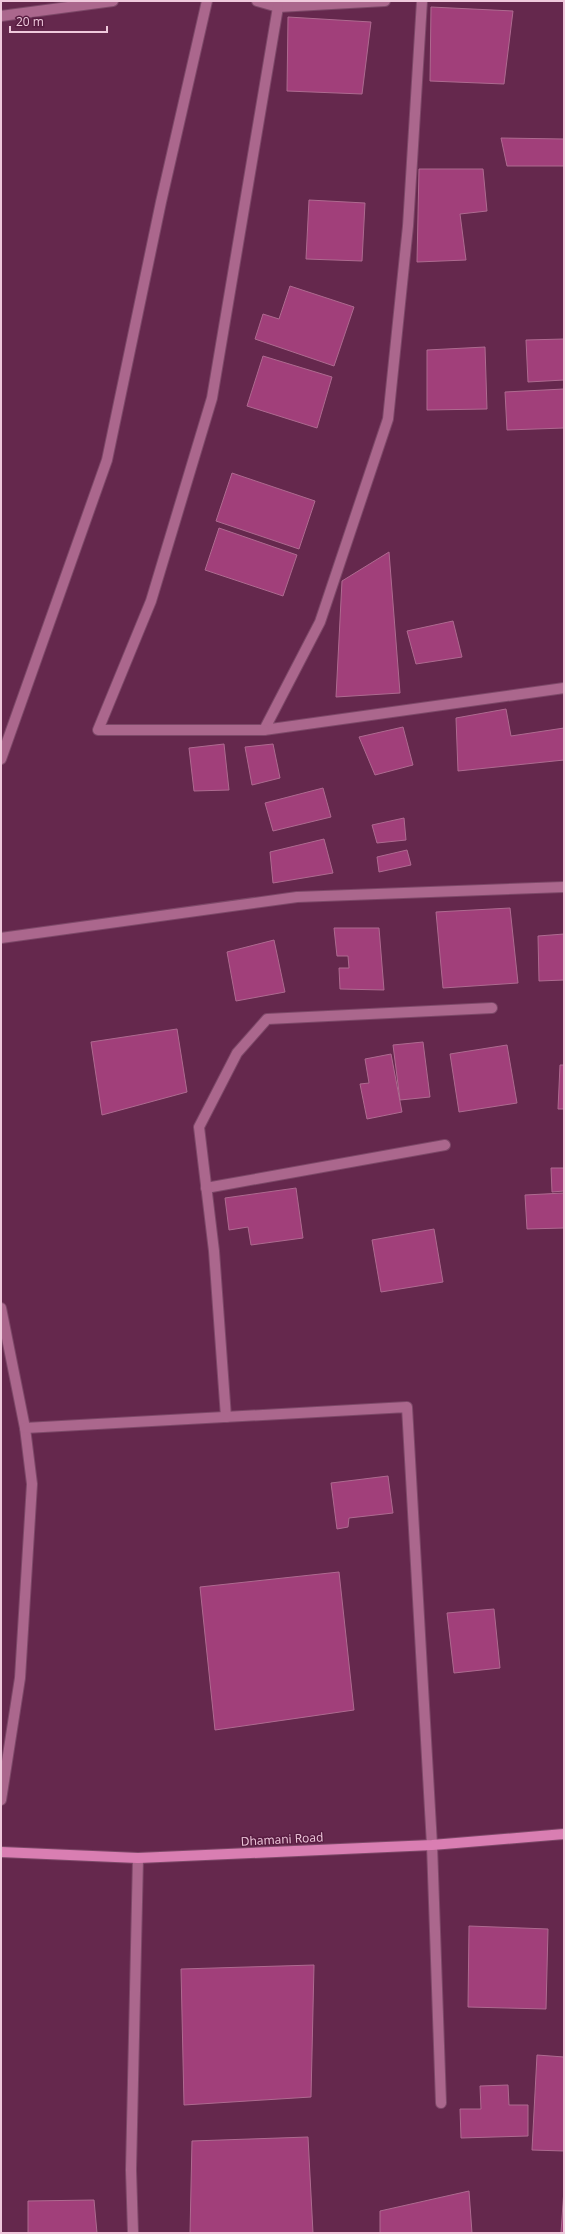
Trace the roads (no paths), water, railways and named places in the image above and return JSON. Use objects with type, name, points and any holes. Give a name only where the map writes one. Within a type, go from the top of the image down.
[{"type":"main road","name":"Dhamani Road","points":[[1,1852],[138,1858],[432,1845],[564,1834]]},
{"type":"street","points":[[1,16],[113,1]]},
{"type":"street","points":[[1,759],[107,460],[161,202],[207,1]]},
{"type":"street","points":[[257,1],[278,7],[385,1]]},
{"type":"street","points":[[264,730],[320,622],[388,419],[408,226],[422,1]]},
{"type":"street","points":[[278,7],[212,398],[151,601],[98,730],[264,730],[564,688]]},
{"type":"street","points":[[1,938],[297,897],[564,886]]},
{"type":"street","points":[[226,1417],[214,1251],[199,1127],[237,1053],[267,1019],[492,1008]]},
{"type":"street","points":[[206,1188],[445,1146]]},
{"type":"street","points":[[1,1308],[25,1428],[32,1484],[21,1663],[1,1800]]},
{"type":"street","points":[[25,1428],[407,1407],[432,1845],[441,2103]]},
{"type":"street","points":[[133,2233],[131,2170],[138,1858]]}]
